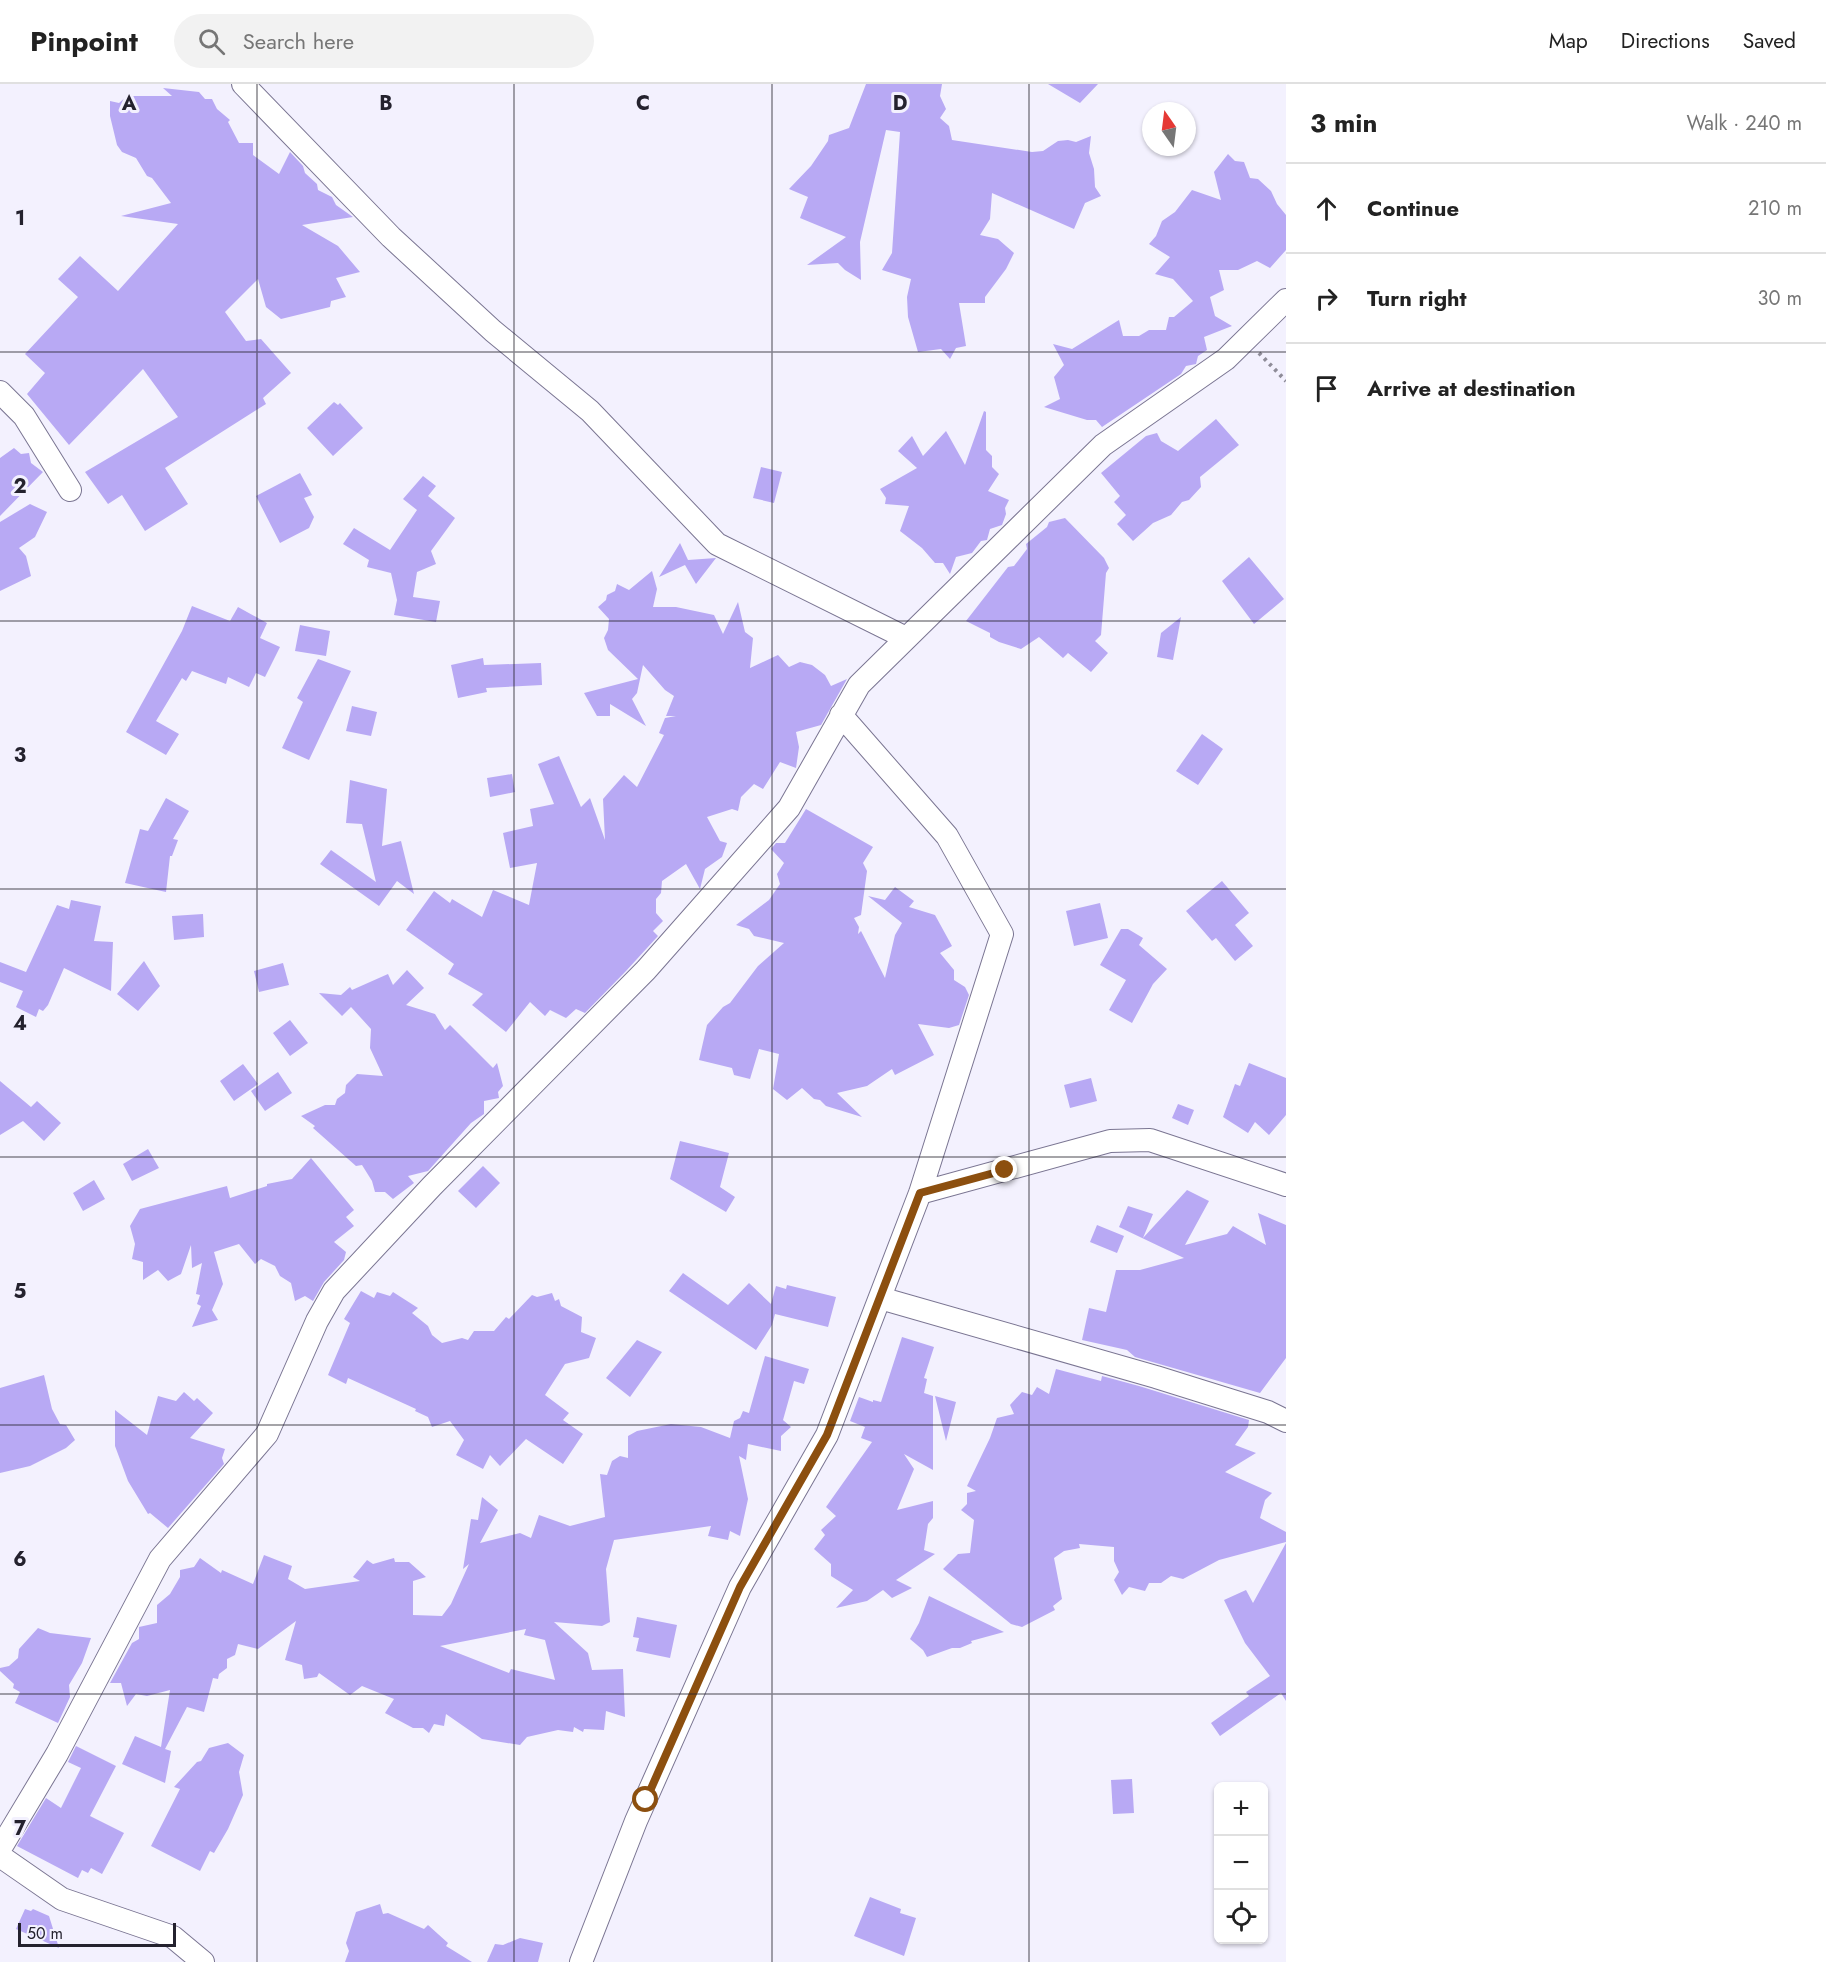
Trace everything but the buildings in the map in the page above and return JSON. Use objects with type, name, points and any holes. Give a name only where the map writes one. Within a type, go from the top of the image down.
[{"type":"street","points":[[243,84],[391,237],[493,331],[590,411],[717,544],[906,638]]},
{"type":"street","points":[[0,1849],[57,1754],[160,1559],[267,1434],[316,1321],[334,1291],[432,1186],[646,970],[789,808],[859,685],[1103,445],[1226,359],[1286,300]]},
{"type":"street","points":[[0,392],[24,416],[70,490]]},
{"type":"street","points":[[581,1962],[636,1821],[740,1587],[827,1435],[920,1193],[1002,934],[947,836],[842,716]]},
{"type":"street","points":[[920,1193],[1110,1141],[1150,1140],[1286,1185]]},
{"type":"street","points":[[880,1298],[1189,1388],[1268,1412],[1286,1421]]},
{"type":"street","points":[[0,1856],[62,1899],[173,1937],[203,1962]]},
{"type":"path","points":[[1246,339],[1286,381]]},
{"type":"route","points":[[646,1800],[740,1587],[827,1435],[920,1193],[1005,1170]]}]
